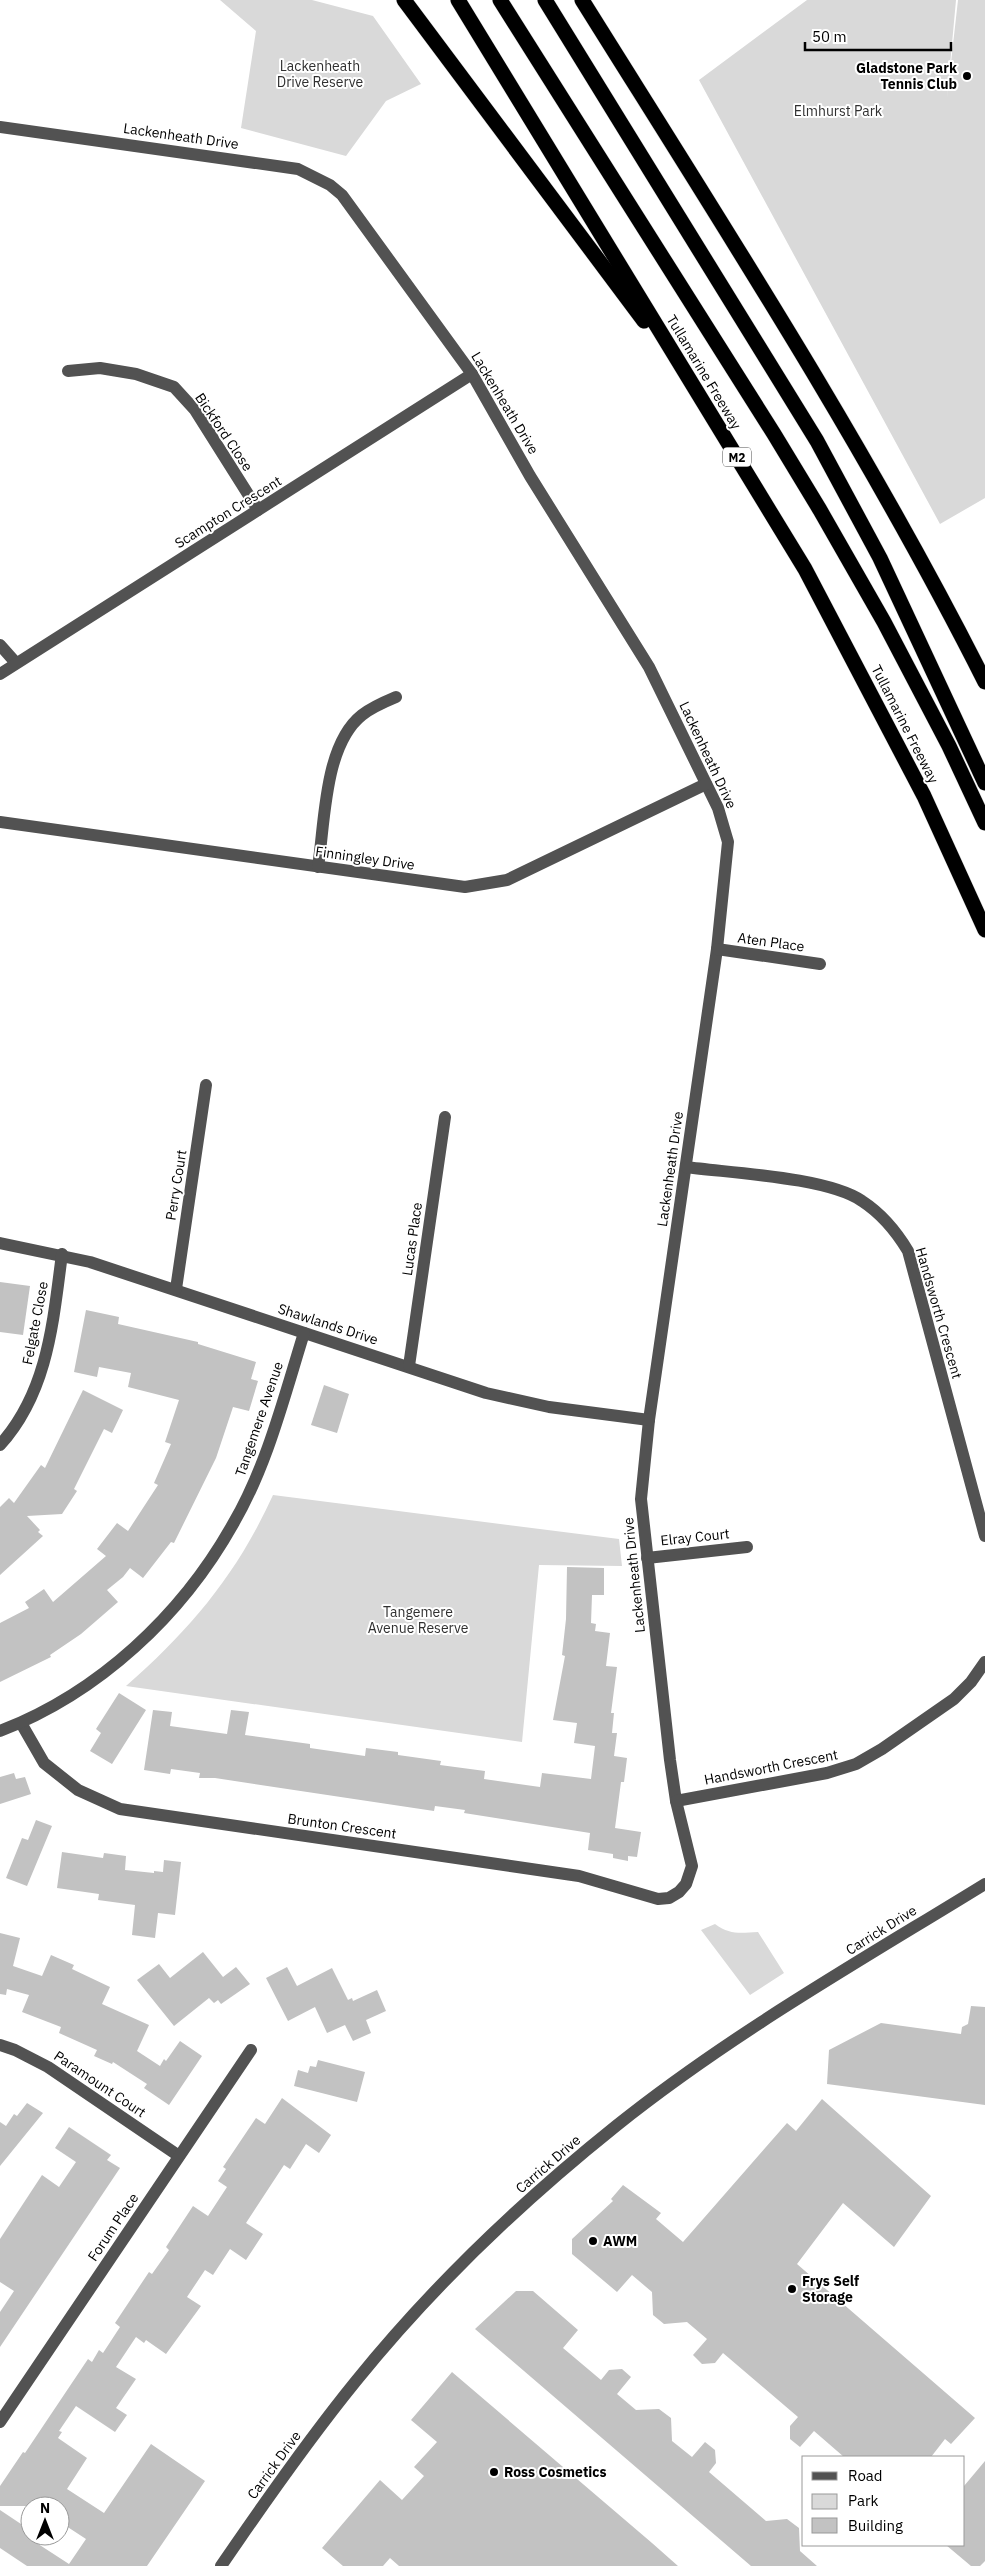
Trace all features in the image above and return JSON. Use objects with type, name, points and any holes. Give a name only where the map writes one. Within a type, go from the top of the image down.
[{"type":"highway","points":[[404,0],[693,386]]},
{"type":"highway","name":"Tullamarine Freeway","points":[[458,0],[805,569],[924,796],[985,930]]},
{"type":"highway","name":"Tullamarine Freeway","points":[[500,0],[815,502],[884,622],[949,746],[985,824]]},
{"type":"highway","points":[[545,0],[816,441],[880,558],[985,783]]},
{"type":"highway","points":[[582,0],[708,202],[871,472],[930,576],[985,682]]},
{"type":"highway","points":[[594,0],[708,202]]},
{"type":"street","name":"Lackenheath Drive","points":[[0,127],[298,168],[330,185],[342,195],[472,374],[530,476],[649,667],[718,808],[728,842],[717,949],[649,1420],[642,1499],[647,1558],[676,1801],[692,1866],[686,1884]]},
{"type":"street","name":"Bickford Close","points":[[68,371],[100,368],[136,374],[174,387],[194,410],[258,510]]},
{"type":"street","name":"Scampton Crescent","points":[[0,674],[472,374]]},
{"type":"street","points":[[0,644],[16,664]]},
{"type":"street","points":[[318,867],[336,752],[348,730],[360,716],[396,697]]},
{"type":"street","name":"Finningley Drive","points":[[0,822],[465,887],[487,885],[507,880],[706,784]]},
{"type":"street","name":"Aten Place","points":[[717,949],[820,964]]},
{"type":"street","name":"Perry Court","points":[[176,1289],[206,1085]]},
{"type":"street","name":"Lucas Place","points":[[409,1366],[445,1117]]},
{"type":"street","name":"Handsworth Crescent","points":[[686,1167],[816,1184],[840,1190],[861,1200],[884,1218],[899,1235],[908,1251],[985,1536]]},
{"type":"street","name":"Shawlands Drive","points":[[0,1244],[62,1254],[176,1289],[486,1393],[549,1407],[649,1420]]},
{"type":"street","name":"Felgate Close","points":[[0,1445],[13,1430],[30,1401],[44,1365],[52,1329],[62,1254]]},
{"type":"street","name":"Tangemere Avenue","points":[[0,1731],[21,1723],[71,1694],[128,1654],[180,1602],[200,1576],[234,1524],[254,1481],[271,1437],[304,1333]]},
{"type":"street","name":"Elray Court","points":[[647,1558],[747,1547]]},
{"type":"street","name":"Handsworth Crescent","points":[[676,1801],[827,1773],[856,1764],[882,1749],[954,1698],[971,1682],[985,1662]]},
{"type":"street","name":"Brunton Crescent","points":[[21,1723],[44,1763],[78,1790],[120,1808],[569,1875],[658,1899],[669,1898],[686,1884]]},
{"type":"street","name":"Carrick Drive","points":[[221,2566],[298,2456],[356,2380],[452,2274],[529,2200],[616,2126],[694,2067],[774,2014],[985,1884]]},
{"type":"street","name":"Paramount Court","points":[[0,2045],[15,2050],[48,2067],[179,2156]]},
{"type":"street","name":"Forum Place","points":[[0,2422],[251,2050]]},
{"type":"green space","name":"Lackenheath Drive Reserve","points":[[220,0],[312,0],[373,16],[421,84],[386,101],[346,156],[241,128],[256,31]]},
{"type":"green space","name":"Elmhurst Park","points":[[807,0],[956,0],[947,98],[958,0],[985,0],[985,498],[940,524],[699,80]]},
{"type":"green space","name":"Tangemere Avenue Reserve","points":[[273,1495],[619,1539],[622,1566],[539,1565],[522,1742],[126,1686],[150,1665],[210,1599],[244,1550]]},
{"type":"green space","points":[[715,1924],[730,1932],[758,1932],[784,1973],[750,1995],[701,1930]]},
{"type":"building","points":[[0,1282],[30,1286],[23,1335],[0,1332]]},
{"type":"building","points":[[86,1310],[119,1317],[118,1324],[198,1342],[198,1344],[256,1362],[251,1379],[258,1381],[249,1411],[233,1407],[216,1458],[174,1543],[171,1542],[143,1578],[130,1568],[123,1577],[107,1590],[118,1602],[81,1634],[50,1655],[51,1657],[0,1682],[0,1623],[29,1608],[25,1602],[44,1589],[53,1602],[106,1556],[97,1549],[117,1523],[128,1531],[158,1485],[154,1483],[171,1444],[165,1442],[179,1400],[128,1387],[131,1373],[99,1367],[97,1377],[74,1372]]},
{"type":"building","points":[[324,1385],[349,1394],[337,1433],[311,1425]]},
{"type":"building","points":[[83,1390],[123,1410],[112,1433],[104,1429],[74,1489],[77,1491],[62,1514],[27,1516],[43,1536],[0,1575],[0,1507],[9,1498],[14,1503],[41,1465],[45,1468]]},
{"type":"building","points":[[567,1567],[604,1568],[604,1595],[592,1595],[591,1623],[596,1624],[595,1631],[610,1633],[606,1666],[617,1667],[611,1713],[614,1713],[612,1733],[617,1733],[614,1756],[627,1758],[624,1782],[621,1782],[615,1828],[641,1832],[637,1857],[628,1856],[628,1861],[613,1858],[613,1854],[588,1850],[590,1833],[464,1813],[465,1810],[435,1806],[434,1811],[215,1778],[199,1778],[200,1773],[171,1769],[170,1774],[144,1770],[153,1710],[172,1712],[170,1726],[227,1734],[231,1710],[249,1712],[245,1735],[310,1744],[310,1748],[365,1756],[366,1748],[398,1752],[398,1755],[441,1761],[440,1765],[485,1771],[484,1779],[540,1787],[542,1773],[591,1779],[595,1746],[574,1743],[577,1723],[553,1720],[565,1656],[562,1655],[566,1619]]},
{"type":"building","points":[[119,1693],[146,1710],[112,1764],[90,1751],[101,1733],[96,1729]]},
{"type":"building","points":[[14,1773],[16,1779],[25,1777],[31,1794],[0,1804],[0,1777]]},
{"type":"building","points":[[36,1820],[52,1826],[27,1886],[6,1878],[22,1838],[28,1840]]},
{"type":"building","points":[[62,1852],[103,1858],[104,1853],[126,1856],[125,1870],[154,1873],[154,1871],[163,1872],[164,1860],[181,1862],[175,1915],[158,1913],[155,1938],[132,1935],[135,1905],[98,1900],[99,1894],[57,1888]]},
{"type":"building","points":[[0,1933],[20,1938],[13,1966],[42,1976],[51,1955],[74,1965],[72,1969],[110,1987],[102,2004],[149,2025],[137,2051],[160,2066],[164,2059],[166,2061],[180,2041],[202,2056],[169,2105],[144,2088],[147,2084],[113,2062],[112,2064],[94,2056],[97,2050],[59,2033],[61,2027],[22,2012],[29,1995],[7,1989],[6,1995],[0,1994]]},
{"type":"building","points":[[203,1952],[223,1977],[236,1967],[250,1984],[221,2004],[218,2000],[214,2003],[209,1998],[174,2026],[137,1980],[159,1964],[170,1978]]},
{"type":"building","points":[[287,1967],[297,1986],[332,1968],[348,2000],[352,1998],[353,2001],[377,1990],[386,2011],[366,2020],[371,2033],[353,2041],[345,2025],[327,2033],[315,2007],[288,2021],[266,1978]]},
{"type":"building","points":[[971,2006],[985,2007],[985,2105],[827,2084],[829,2050],[881,2023],[961,2034],[962,2027],[968,2024]]},
{"type":"building","points":[[318,2060],[365,2072],[357,2102],[294,2086],[298,2070],[308,2073],[310,2066],[316,2067]]},
{"type":"building","points":[[282,2098],[331,2135],[319,2153],[306,2144],[290,2169],[284,2165],[246,2223],[263,2234],[246,2260],[230,2249],[213,2275],[205,2270],[187,2297],[201,2306],[166,2354],[146,2340],[144,2343],[136,2337],[116,2367],[136,2379],[116,2408],[127,2415],[115,2432],[76,2406],[59,2431],[62,2432],[58,2438],[87,2458],[67,2489],[104,2513],[151,2444],[205,2481],[147,2566],[27,2566],[0,2548],[0,2510],[20,2523],[20,2546],[41,2546],[69,2564],[86,2539],[70,2529],[70,2496],[20,2496],[20,2506],[0,2506],[0,2486],[23,2452],[25,2453],[88,2359],[92,2362],[99,2350],[103,2353],[120,2327],[115,2323],[149,2272],[152,2274],[169,2250],[166,2247],[193,2206],[208,2216],[227,2187],[218,2181],[226,2169],[223,2167],[256,2118],[265,2124]]},
{"type":"building","points":[[822,2099],[931,2196],[894,2247],[843,2203],[797,2264],[975,2418],[951,2444],[945,2439],[932,2456],[843,2456],[814,2431],[800,2447],[790,2439],[790,2426],[798,2417],[723,2353],[715,2363],[702,2364],[693,2355],[707,2339],[687,2322],[664,2324],[653,2315],[652,2292],[632,2275],[617,2292],[572,2254],[572,2239],[613,2201],[611,2199],[623,2185],[661,2213],[656,2219],[683,2242],[787,2123],[796,2131]]},
{"type":"building","points":[[27,2103],[43,2113],[0,2166],[0,2122],[6,2126],[14,2114],[17,2116]]},
{"type":"building","points":[[69,2127],[111,2155],[107,2160],[120,2168],[0,2347],[0,2312],[14,2291],[0,2282],[0,2239],[42,2175],[59,2187],[76,2162],[55,2148]]},
{"type":"building","points":[[516,2291],[533,2291],[578,2330],[563,2348],[601,2380],[609,2370],[622,2369],[631,2377],[617,2394],[636,2410],[659,2409],[671,2418],[672,2441],[692,2457],[705,2442],[715,2450],[716,2463],[709,2472],[766,2521],[787,2519],[799,2528],[800,2551],[817,2566],[751,2566],[475,2329]]},
{"type":"building","name":"Ross Cosmetics","points":[[452,2372],[678,2566],[399,2566],[390,2558],[383,2566],[343,2566],[322,2548],[380,2480],[402,2500],[424,2476],[414,2467],[437,2442],[411,2420]]},
{"type":"building","points":[[985,2461],[985,2561],[980,2566],[971,2566],[947,2546],[965,2546],[965,2485]]},
{"type":"place","name":"Gladstone Park Tennis Club","points":[[967,76]]},
{"type":"place","name":"AWM","points":[[593,2241]]},
{"type":"place","name":"Frys Self Storage","points":[[792,2289]]},
{"type":"place","name":"Ross Cosmetics","points":[[494,2472]]}]
